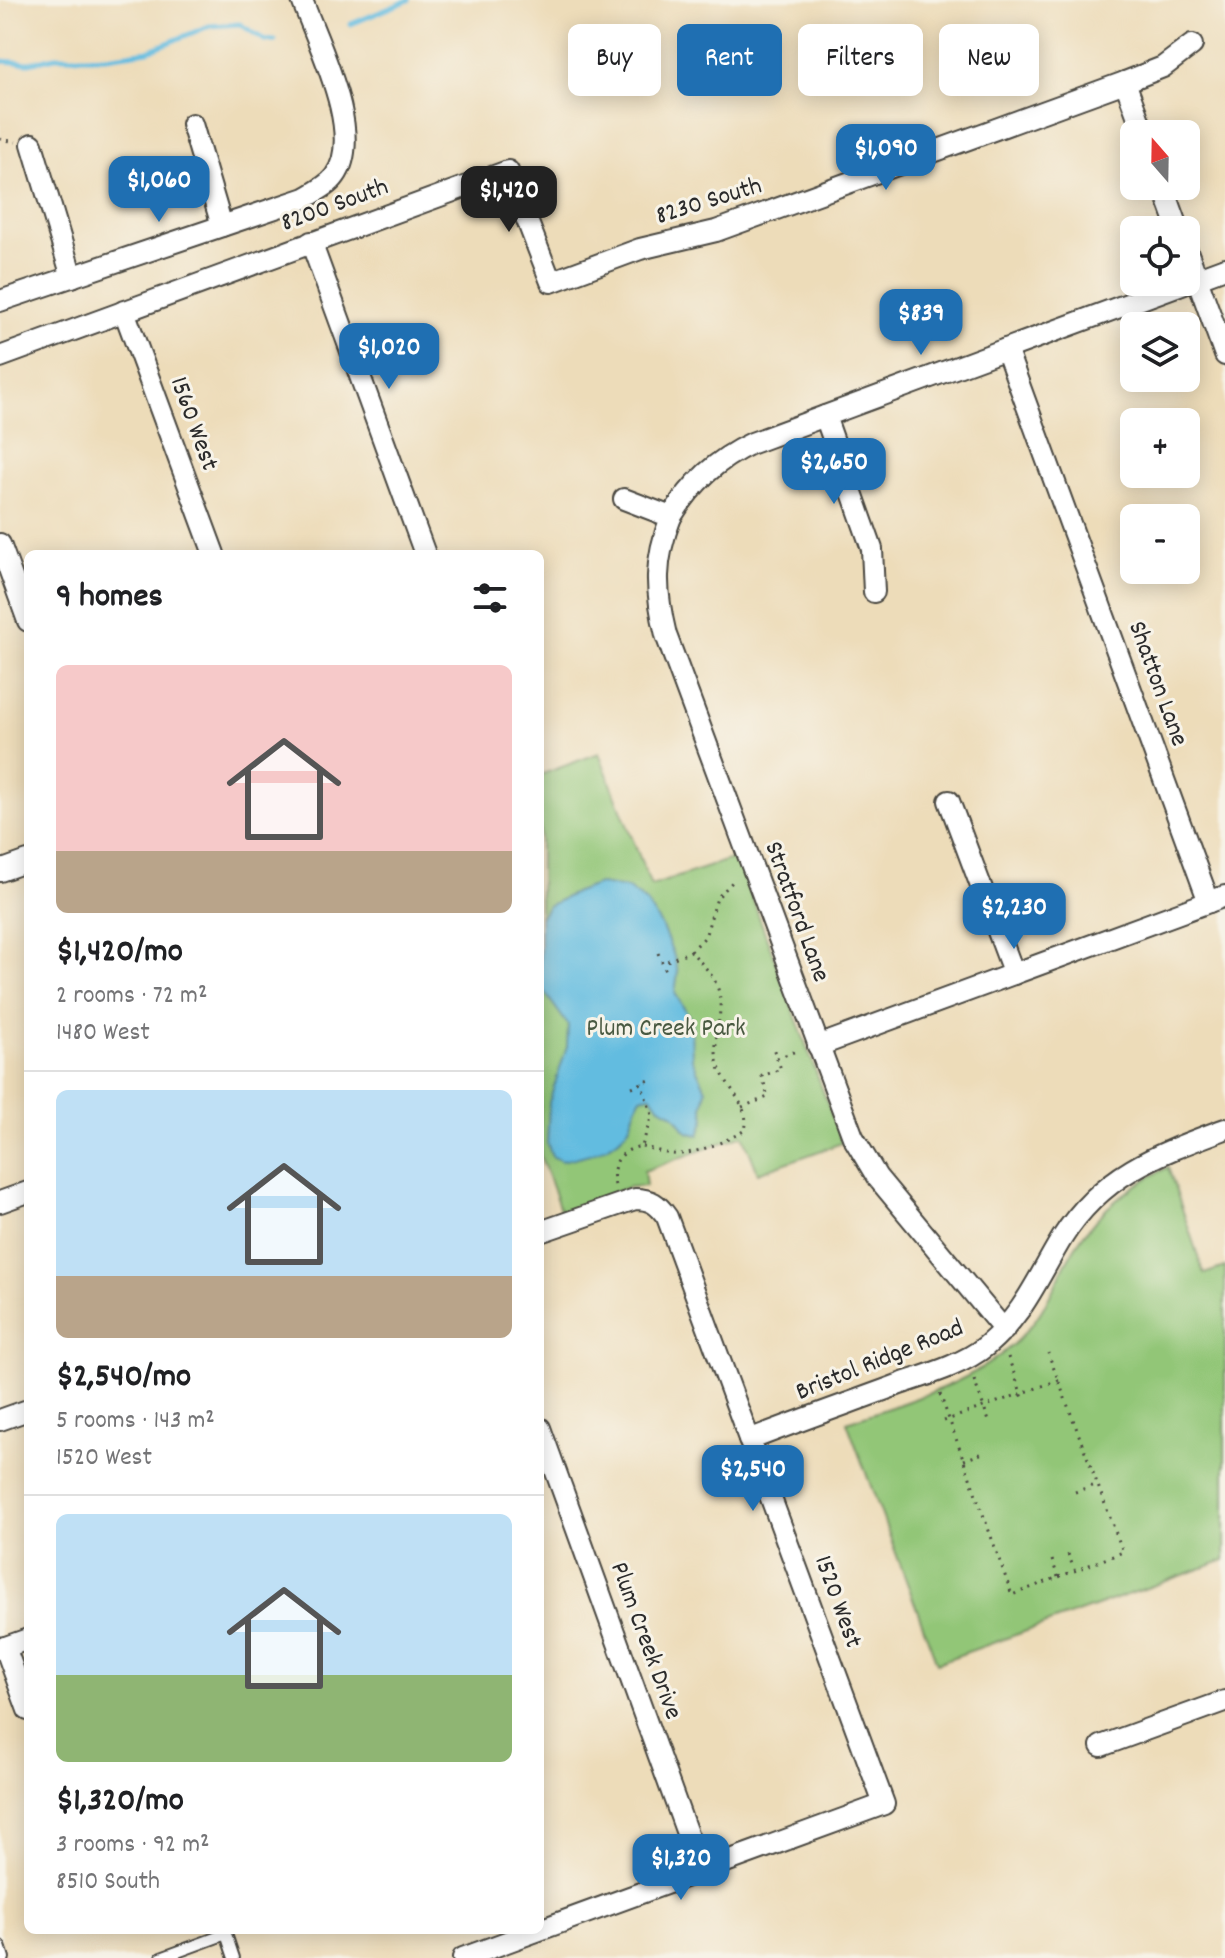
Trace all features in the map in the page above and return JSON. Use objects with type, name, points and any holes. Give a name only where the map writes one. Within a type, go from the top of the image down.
[{"type":"street","points":[[0,301],[305,198],[335,177],[345,155],[346,131],[302,0]]},
{"type":"street","name":"8230 South","points":[[508,171],[551,282],[640,249],[716,231],[1125,82],[1163,67],[1192,45]]},
{"type":"street","points":[[1125,82],[1139,120]]},
{"type":"street","points":[[192,124],[222,226]]},
{"type":"street","points":[[32,144],[72,277]]},
{"type":"street","name":"8200 South","points":[[0,357],[508,171]]},
{"type":"street","points":[[311,242],[424,550]]},
{"type":"street","name":"Stratford Lane","points":[[1200,278],[1225,268]]},
{"type":"street","points":[[1200,287],[1225,355]]},
{"type":"street","name":"Stratford Lane","points":[[1004,1330],[862,1155],[809,1048],[666,635],[658,602],[656,569],[671,517],[706,471],[729,454],[1151,296]]},
{"type":"street","name":"1560 West","points":[[124,311],[213,550]]},
{"type":"street","name":"Shatton Lane","points":[[1006,349],[1217,899]]},
{"type":"street","points":[[825,416],[872,549],[874,592]]},
{"type":"street","points":[[624,499],[671,517]]},
{"type":"street","points":[[0,544],[24,610]]},
{"type":"street","points":[[949,801],[1014,974]]},
{"type":"street","points":[[0,871],[24,862]]},
{"type":"street","points":[[809,1048],[1217,899]]},
{"type":"street","name":"Bristol Ridge Road","points":[[749,1440],[940,1370],[983,1349],[1004,1330],[1041,1280],[1061,1239],[1097,1194],[1125,1173],[1165,1151],[1225,1129]]},
{"type":"street","points":[[0,1202],[24,1193]]},
{"type":"street","name":"1520 West","points":[[544,1231],[624,1201],[649,1199],[660,1206],[667,1217],[884,1804],[701,1872]]},
{"type":"street","points":[[0,1420],[24,1411]]},
{"type":"street","name":"Plum Creek Drive","points":[[544,1453],[701,1872]]},
{"type":"street","points":[[24,1640],[3,1648],[24,1700]]},
{"type":"street","points":[[1101,1746],[1225,1701]]},
{"type":"street","points":[[544,1928],[701,1872]]},
{"type":"street","points":[[463,1958],[527,1934]]},
{"type":"lane","points":[[161,1958],[226,1934],[234,1958]]},
{"type":"lane","points":[[0,1946],[4,1958]]},
{"type":"path","points":[[662,963],[691,951],[705,937],[717,898],[735,879]]},
{"type":"path","points":[[615,1185],[614,1167],[618,1158],[634,1148],[642,1146],[683,1154],[745,1130],[747,1123],[742,1107],[719,1067],[715,1043],[721,999],[713,977],[691,951]]},
{"type":"path","points":[[658,953],[666,971]]},
{"type":"path","points":[[697,969],[703,965]]},
{"type":"path","points":[[742,1107],[768,1097],[762,1076],[781,1069],[773,1048]]},
{"type":"path","points":[[777,1058],[809,1048]]},
{"type":"path","points":[[632,1087],[650,1080]]},
{"type":"path","points":[[641,1083],[652,1115],[642,1146]]},
{"type":"path","points":[[940,1394],[946,1420],[964,1460],[1012,1595],[1123,1552],[1048,1353]]},
{"type":"path","points":[[1008,1357],[1022,1395]]},
{"type":"path","points":[[974,1380],[989,1421]]},
{"type":"path","points":[[946,1420],[1060,1380]]},
{"type":"path","points":[[1073,1444],[1081,1441]]},
{"type":"path","points":[[964,1460],[986,1452]]},
{"type":"path","points":[[1075,1492],[1097,1484]]},
{"type":"path","points":[[1068,1554],[1074,1571]]},
{"type":"path","points":[[1052,1560],[1058,1577]]},
{"type":"green space","name":"Plum Creek Park","points":[[599,753],[651,886],[737,857],[842,1143],[758,1173],[743,1135],[644,1171],[646,1186],[629,1187],[561,1212],[544,1166],[544,774]]},
{"type":"green space","points":[[1168,1167],[1204,1274],[1225,1267],[1225,1560],[937,1663],[847,1422],[943,1388],[988,1364],[1008,1349],[1039,1315],[1075,1247],[1097,1219],[1123,1195]]},
{"type":"water","points":[[599,884],[627,888],[646,902],[661,925],[678,972],[675,993],[691,1020],[692,1059],[706,1089],[705,1118],[699,1135],[684,1129],[673,1114],[659,1106],[651,1095],[641,1097],[629,1127],[608,1147],[561,1161],[552,1156],[547,1143],[549,1102],[567,1047],[568,1025],[544,992],[544,912],[548,906]]},
{"type":"waterway","points":[[351,24],[409,0]]},
{"type":"waterway","points":[[0,61],[29,63],[55,57],[106,57],[148,51],[209,26],[240,24],[266,41],[275,40]]}]
